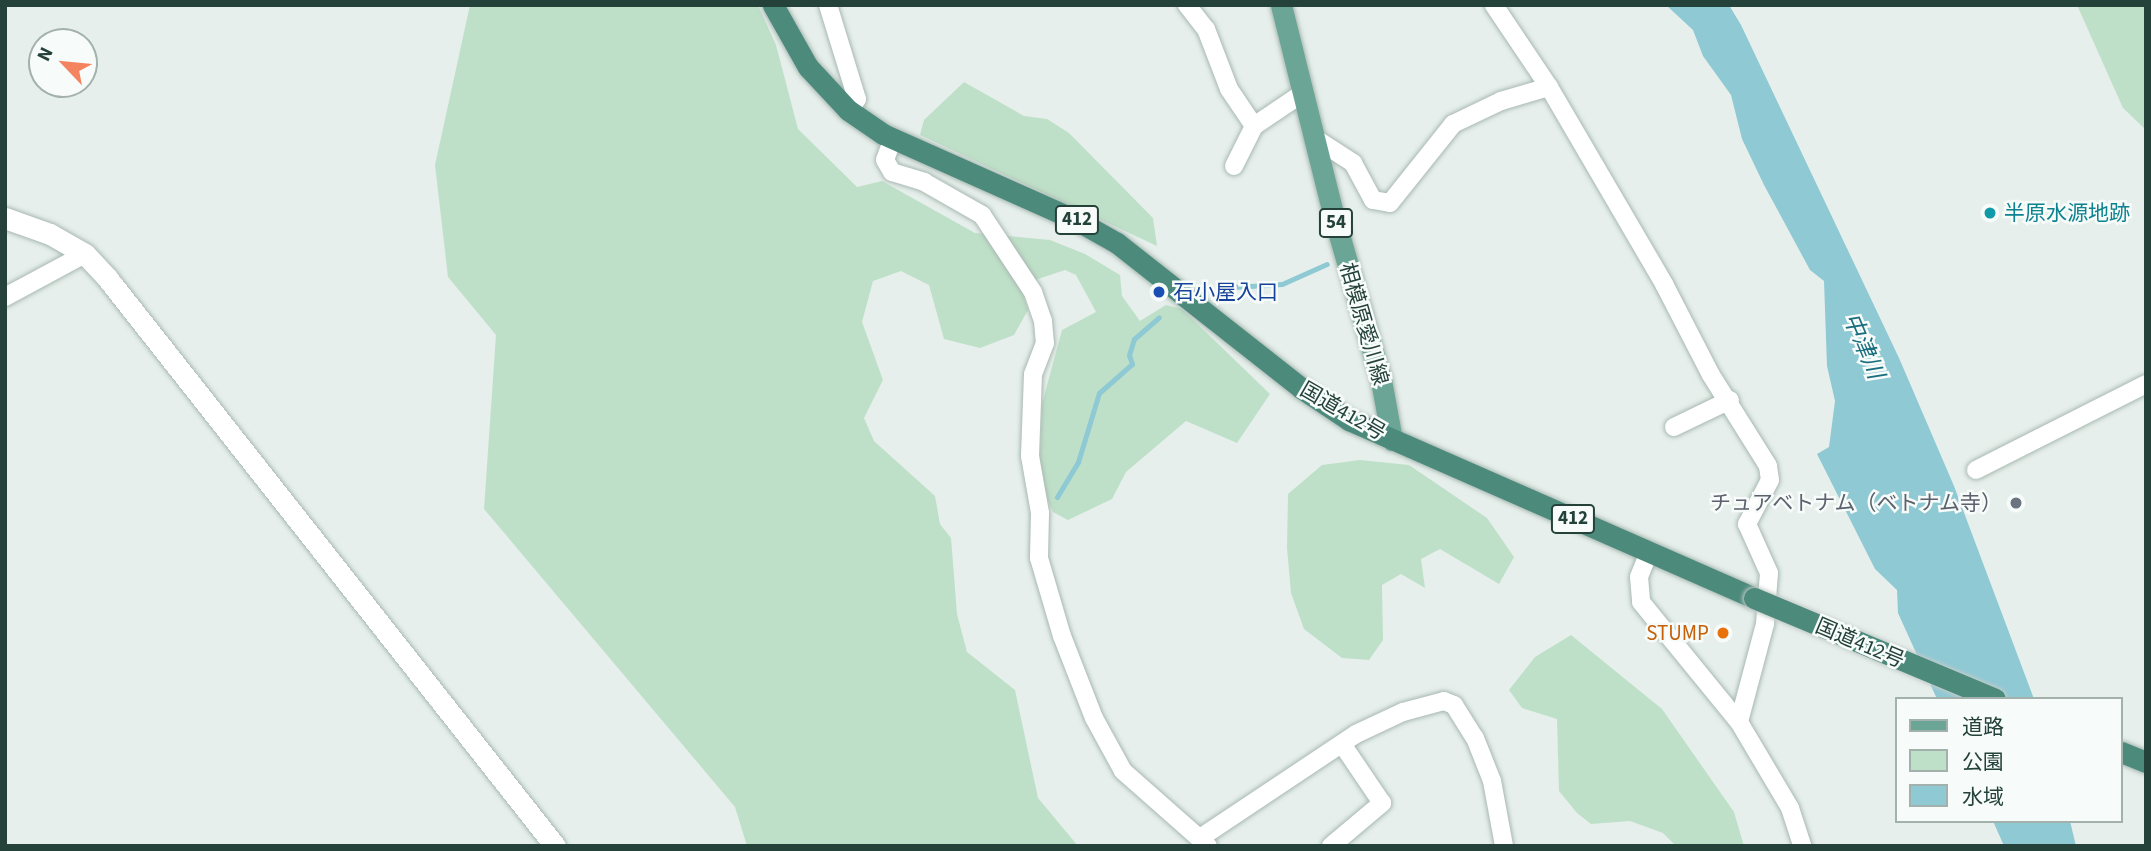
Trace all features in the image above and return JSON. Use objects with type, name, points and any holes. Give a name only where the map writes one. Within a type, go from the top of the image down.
[{"type":"highway","name":"国道412号","points":[[773,5],[808,67],[848,110],[893,138],[1078,221],[1117,243],[1301,388],[1349,420],[1754,598],[1989,697]]},
{"type":"highway","points":[[2123,753],[2146,762]]},
{"type":"main road","name":"相模原愛川線","points":[[1281,5],[1313,136],[1381,380],[1392,440]]},
{"type":"street","points":[[828,5],[857,99],[848,110]]},
{"type":"street","points":[[1187,5],[1206,29],[1228,89],[1254,126]]},
{"type":"street","points":[[1494,5],[1549,87],[1770,474],[1748,518],[1748,529],[1769,573],[1769,587],[1765,624],[1739,722]]},
{"type":"street","points":[[1313,136],[1353,163],[1373,200],[1390,203],[1453,124],[1501,101],[1549,87]]},
{"type":"street","points":[[1234,166],[1254,126],[1303,93]]},
{"type":"street","points":[[893,138],[885,160],[892,172],[924,182],[982,215],[1033,292],[1045,343],[1033,374],[1030,456],[1040,513],[1039,558],[1062,636],[1094,718],[1123,771],[1204,842],[1342,744],[1404,712],[1444,701],[1454,705],[1475,738],[1492,781],[1504,846]]},
{"type":"street","points":[[5,218],[50,234],[85,254],[555,846]]},
{"type":"street","points":[[5,297],[85,254]]},
{"type":"street","points":[[1976,470],[2146,384]]},
{"type":"street","points":[[1674,426],[1730,401]]},
{"type":"street","points":[[1649,552],[1639,577],[1642,602],[1739,722],[1790,808],[1802,846]]},
{"type":"street","points":[[1337,844],[1382,803],[1342,744]]},
{"type":"green space","points":[[470,5],[758,5],[776,45],[798,129],[857,187],[882,181],[975,233],[1050,240],[1085,254],[1120,275],[1122,296],[1140,321],[1166,305],[1182,309],[1270,394],[1237,443],[1186,421],[1126,472],[1112,499],[1068,520],[1053,512],[1039,482],[1042,404],[1062,330],[1096,312],[1076,275],[1065,270],[1020,285],[1028,310],[1014,335],[980,348],[944,339],[929,285],[901,271],[873,281],[862,322],[883,380],[864,418],[874,441],[935,496],[940,524],[951,538],[957,614],[967,652],[1015,690],[1038,798],[1078,846],[747,846],[735,807],[484,509],[496,335],[448,277],[435,165]]},
{"type":"green space","points":[[2077,5],[2146,5],[2146,130],[2123,108]]},
{"type":"green space","points":[[964,82],[1024,116],[1047,119],[1069,133],[1153,218],[1157,246],[920,135],[924,120]]},
{"type":"green space","points":[[1360,460],[1409,465],[1487,518],[1514,557],[1499,584],[1440,549],[1421,559],[1425,588],[1401,574],[1382,585],[1383,640],[1369,660],[1342,658],[1304,629],[1291,593],[1287,548],[1288,494],[1322,465]]},
{"type":"green space","points":[[1571,635],[1662,709],[1734,812],[1744,846],[1676,846],[1663,833],[1630,821],[1591,824],[1577,813],[1559,791],[1557,719],[1522,708],[1509,690],[1535,657]]},
{"type":"water","name":"中津川","points":[[1666,5],[1729,5],[1741,25],[1899,358],[1954,486],[2033,697],[1936,697],[1898,613],[1897,590],[1875,569],[1817,454],[1829,447],[1835,401],[1827,366],[1824,281],[1810,270],[1764,185],[1742,139],[1731,95],[1703,56],[1693,30]]},
{"type":"water","points":[[1994,823],[2070,823],[2076,846],[2004,846]]},
{"type":"waterway","points":[[1233,287],[1282,284],[1327,264]]},
{"type":"waterway","points":[[1057,497],[1078,462],[1099,393],[1132,364],[1129,355],[1134,339],[1159,317]]},
{"type":"place","name":"半原水源地跡","points":[[1990,213]]},
{"type":"place","name":"石小屋入口","points":[[1159,292]]},
{"type":"place","name":"チュアベトナム（ベトナム寺）","points":[[2016,503]]},
{"type":"place","name":"STUMP","points":[[1723,633]]}]
